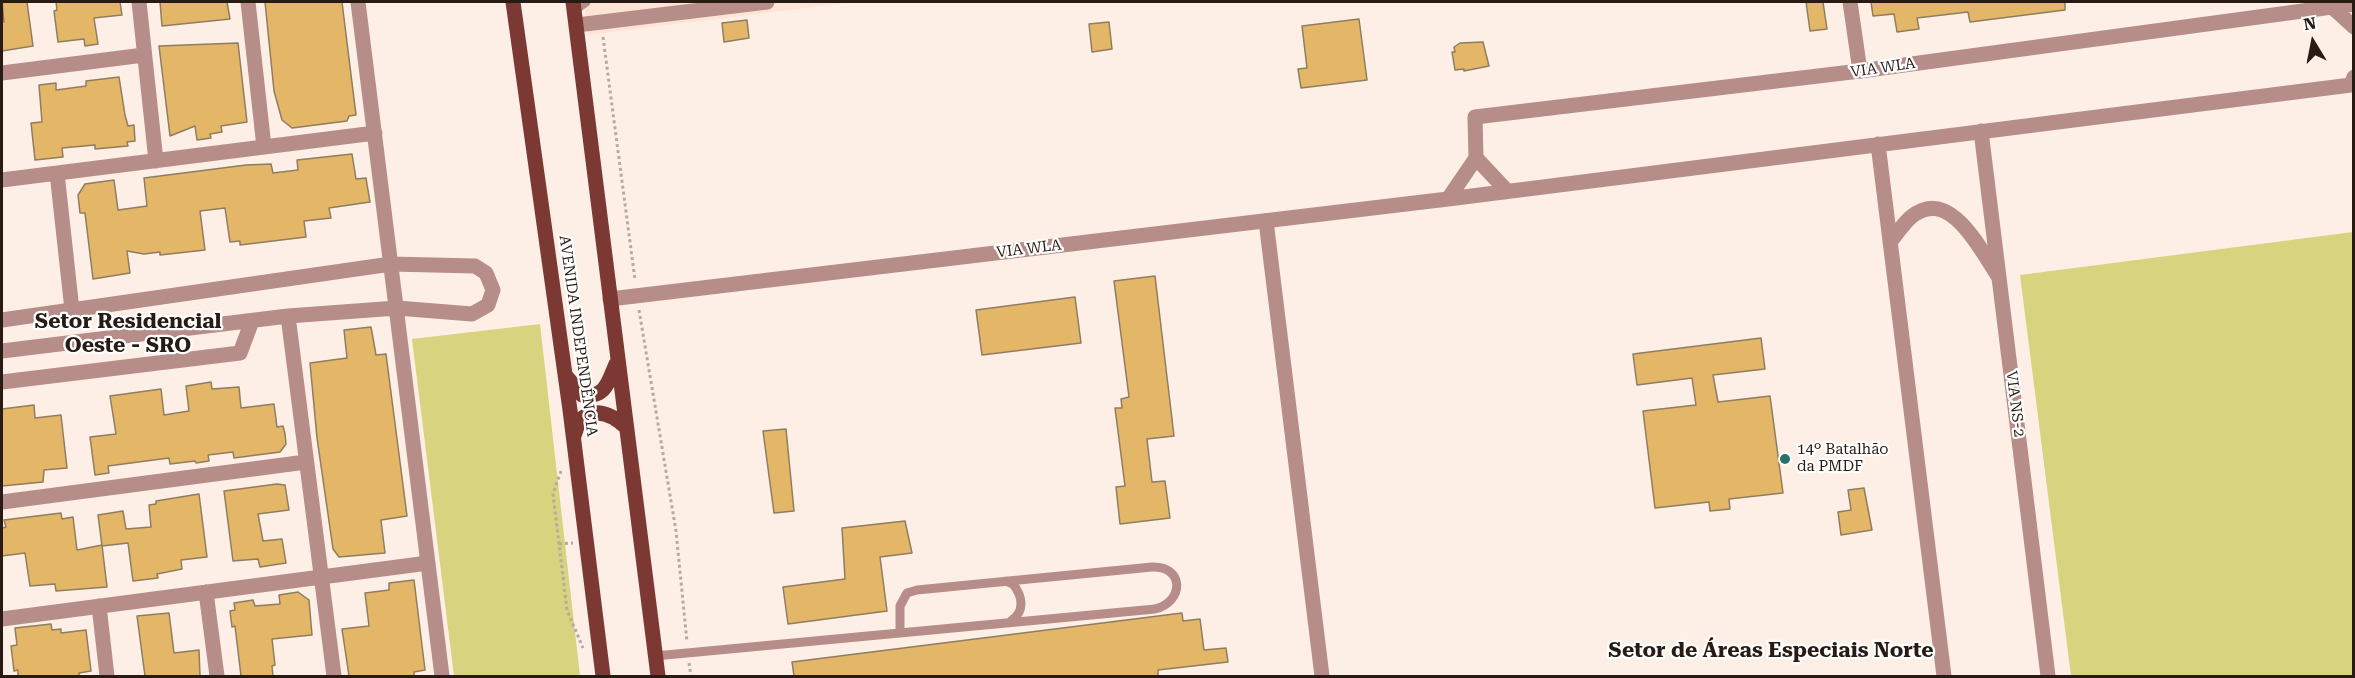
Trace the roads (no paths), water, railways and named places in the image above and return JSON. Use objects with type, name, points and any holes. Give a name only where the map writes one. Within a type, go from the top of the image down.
[{"type":"main road","name":"AVENIDA INDEPENDÊNCIA","points":[[513,2],[566,376],[603,676]]},
{"type":"main road","points":[[578,10],[610,299],[658,676]]},
{"type":"main road","points":[[566,376],[582,395],[593,396],[603,392],[609,384],[618,361]]},
{"type":"main road","points":[[574,436],[579,421],[589,415],[610,414],[626,427]]},
{"type":"street","points":[[139,2],[156,161]]},
{"type":"street","points":[[248,2],[264,147]]},
{"type":"street","points":[[358,2],[442,676]]},
{"type":"street","points":[[578,10],[601,22],[761,2]]},
{"type":"street","points":[[1850,2],[1860,71]]},
{"type":"street","name":"VIA WLA","points":[[1476,158],[1474,117],[1860,71],[2354,4]]},
{"type":"street","points":[[2332,7],[2354,27]]},
{"type":"street","points":[[2,74],[144,55]]},
{"type":"street","name":"VIA WLA","points":[[610,299],[1448,199],[2351,85],[2354,77]]},
{"type":"street","name":"VIA NS-2","points":[[1981,131],[2048,676]]},
{"type":"street","points":[[2,180],[375,133]]},
{"type":"street","points":[[1878,144],[1944,676]]},
{"type":"street","points":[[1448,199],[1476,158],[1507,191]]},
{"type":"street","points":[[57,173],[72,310]]},
{"type":"street","points":[[1890,242],[1917,213],[1925,210],[1942,210],[1965,226],[1999,279]]},
{"type":"street","points":[[1266,221],[1322,676]]},
{"type":"street","points":[[2,320],[391,264],[475,266],[486,273],[493,290],[488,305],[472,314],[397,308],[288,316],[2,351]]},
{"type":"street","points":[[288,316],[334,676]]},
{"type":"street","points":[[2,382],[240,353],[252,321]]},
{"type":"street","points":[[2,502],[306,462]]},
{"type":"street","points":[[2,619],[428,563]]},
{"type":"street","points":[[206,592],[217,676]]},
{"type":"street","points":[[99,606],[107,676]]},
{"type":"lane","points":[[656,656],[1163,607],[1176,593],[1176,580],[1172,571],[1163,566],[917,590],[908,593],[900,606],[900,631]]},
{"type":"lane","points":[[1006,581],[1017,589],[1021,602],[1017,616],[1011,621]]},
{"type":"place","name":"14º Batalhão da PMDF","points":[[1785,459]]},
{"type":"district","name":"Setor Residencial Oeste - SRO","points":[[128,334]]},
{"type":"district","name":"Setor de Áreas Especiais Norte","points":[[1771,651]]}]
